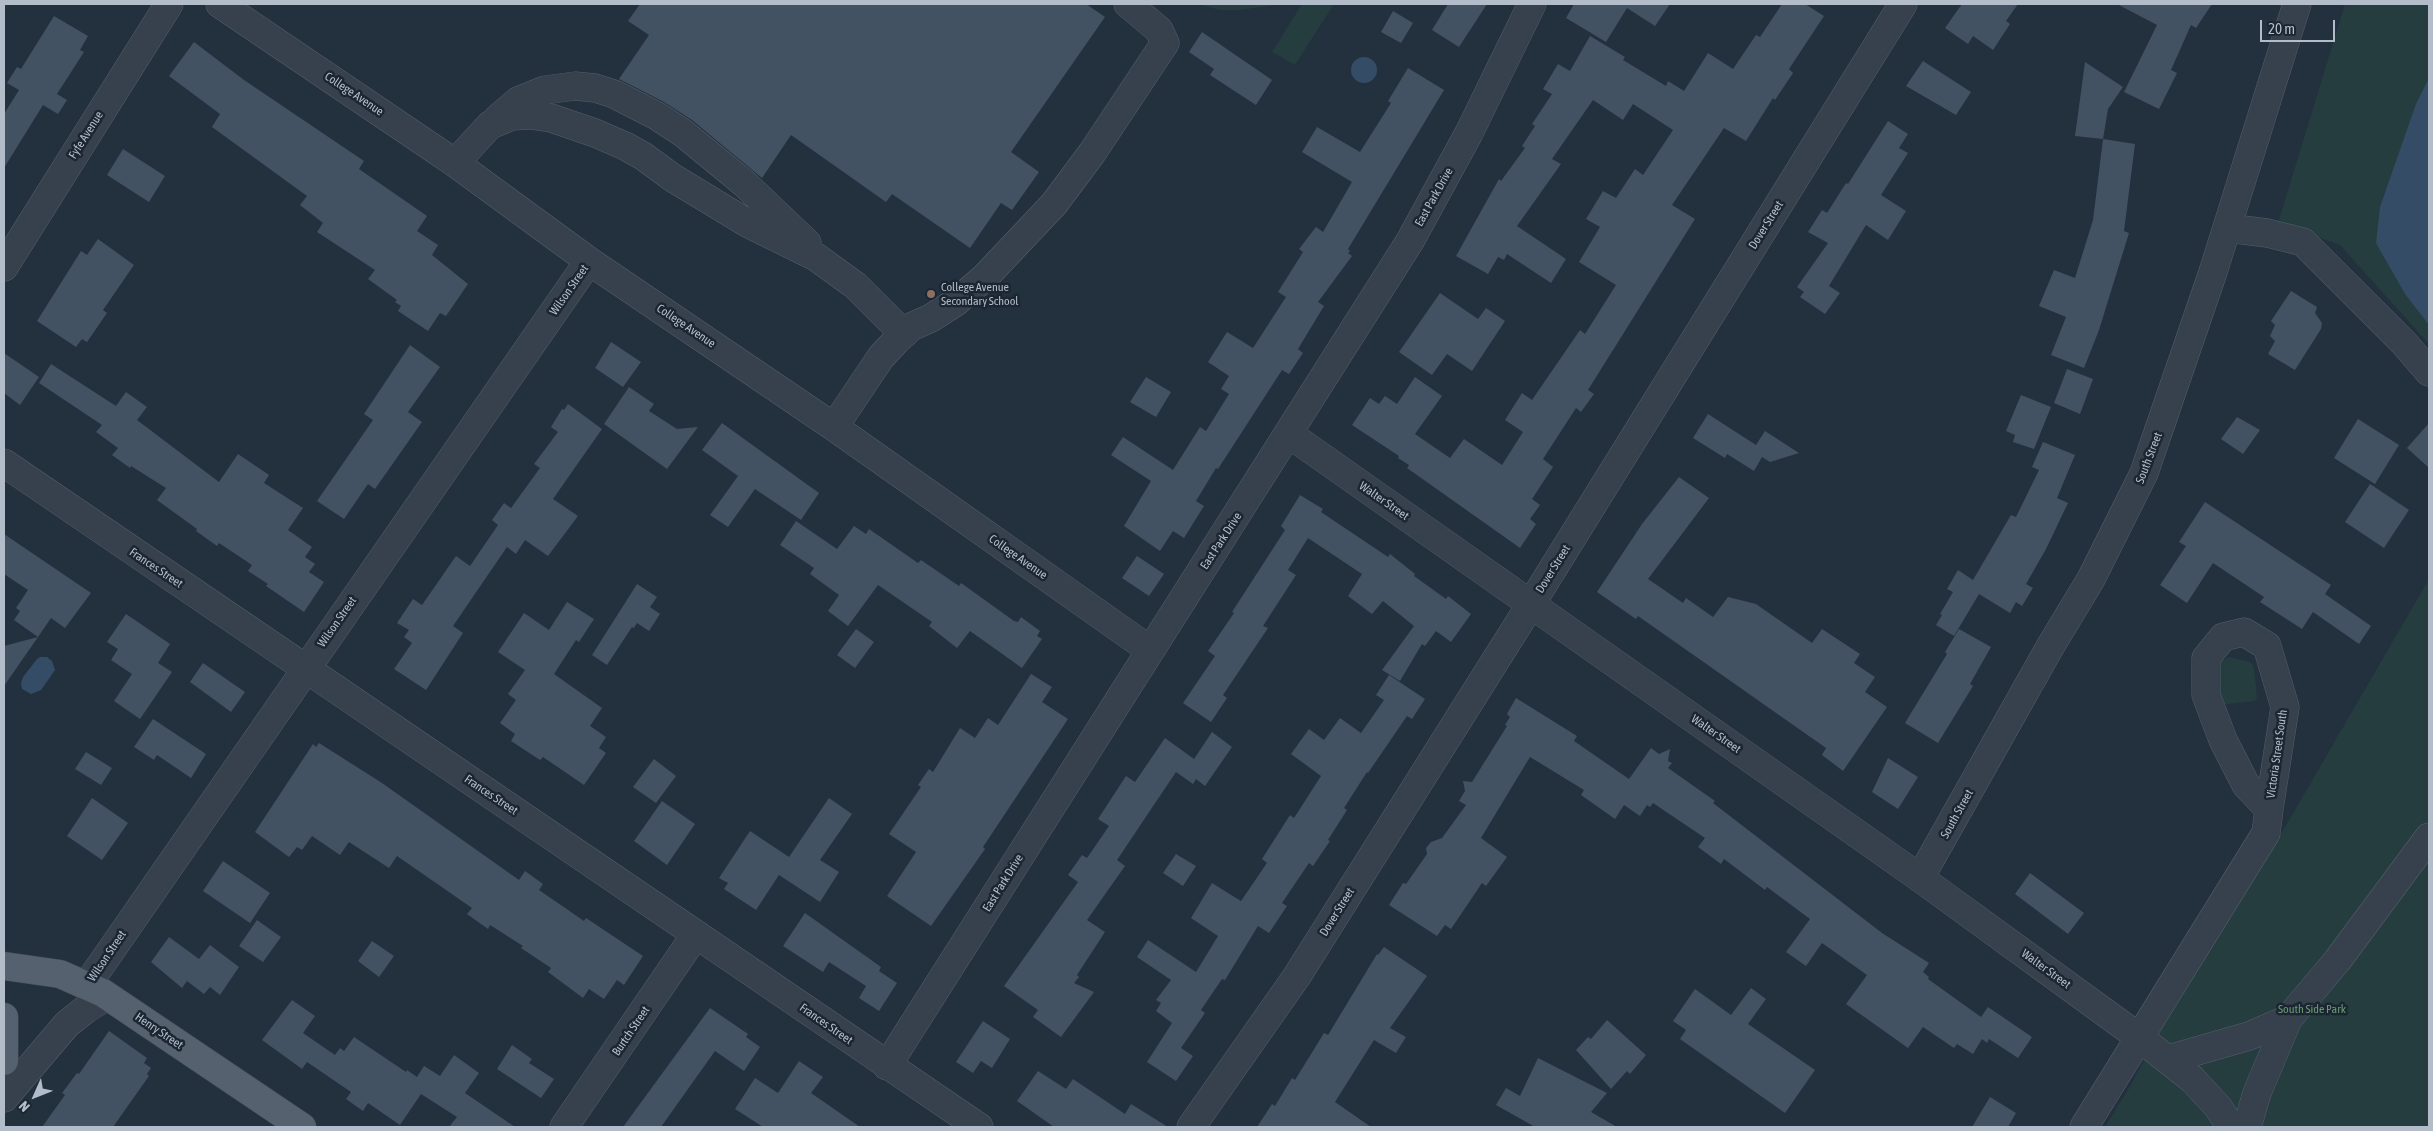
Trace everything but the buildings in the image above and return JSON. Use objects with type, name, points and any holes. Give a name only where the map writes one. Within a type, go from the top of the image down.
[{"type":"main road","name":"Henry Street","points":[[4,966],[55,973],[97,991],[302,1127]]},
{"type":"main road","points":[[4,1017],[4,1061]]},
{"type":"street","name":"Fyfe Avenue","points":[[4,267],[169,4]]},
{"type":"street","name":"College Avenue","points":[[220,4],[455,163],[589,261],[834,427],[1150,650]]},
{"type":"street","points":[[834,427],[881,357],[904,334],[956,302],[986,277],[1064,192],[1159,55],[1165,43],[1159,30],[1128,4]]},
{"type":"street","name":"East Park Drive","points":[[887,1066],[1150,650],[1362,320],[1430,206],[1492,87],[1532,4]]},
{"type":"street","name":"Dover Street","points":[[1191,1127],[1297,976],[1531,604],[1903,4]]},
{"type":"street","name":"South Street","points":[[1920,878],[2091,578],[2138,487],[2163,421],[2227,228],[2297,4]]},
{"type":"street","points":[[455,163],[490,125],[518,101],[545,90],[575,86],[595,88],[614,94],[658,116],[707,151],[870,298],[904,334]]},
{"type":"street","points":[[490,125],[512,116],[530,115],[551,118],[626,146],[722,208],[816,257],[838,271]]},
{"type":"street","points":[[2227,228],[2267,233],[2303,242],[2404,343],[2429,372]]},
{"type":"street","name":"Wilson Street","points":[[4,1098],[67,1024],[86,1008],[304,669],[589,261]]},
{"type":"street","name":"Walter Street","points":[[1288,434],[1920,878],[2169,1059],[2208,1095],[2231,1127]]},
{"type":"street","name":"Frances Street","points":[[4,463],[979,1127]]},
{"type":"street","name":"Victoria Street South","points":[[2084,1127],[2266,833],[2284,707],[2267,646],[2244,632],[2223,637],[2206,658],[2206,695],[2223,740],[2246,785],[2269,810]]},
{"type":"street","points":[[2247,1127],[2257,1093],[2288,1019],[2337,961],[2429,837]]},
{"type":"street","name":"Burtch Street","points":[[564,1127],[696,934]]},
{"type":"street","points":[[2169,1059],[2249,1036],[2288,1019]]},
{"type":"green space","points":[[1198,4],[1282,4],[1240,10],[1220,10]]},
{"type":"green space","points":[[1302,4],[1334,4],[1295,65],[1272,52]]},
{"type":"green space","points":[[2345,4],[2429,4],[2429,344],[2340,245],[2278,223]]},
{"type":"green space","name":"South Side Park","points":[[2429,579],[2429,1127],[2105,1127],[2129,1088],[2162,1027],[2263,865]]},
{"type":"green space","points":[[2229,657],[2251,662],[2254,668],[2257,698],[2255,701],[2218,705],[2213,676],[2221,661]]},
{"type":"water","points":[[1364,57],[1373,61],[1377,70],[1373,79],[1364,83],[1355,79],[1351,70],[1355,61]]},
{"type":"water","points":[[2429,78],[2429,325],[2405,294],[2376,243],[2380,207],[2416,104]]},
{"type":"water","points":[[40,657],[47,657],[52,661],[55,670],[41,690],[31,694],[22,689],[21,683],[23,677]]},
{"type":"place","name":"College Avenue Secondary School","points":[[931,294]]}]
